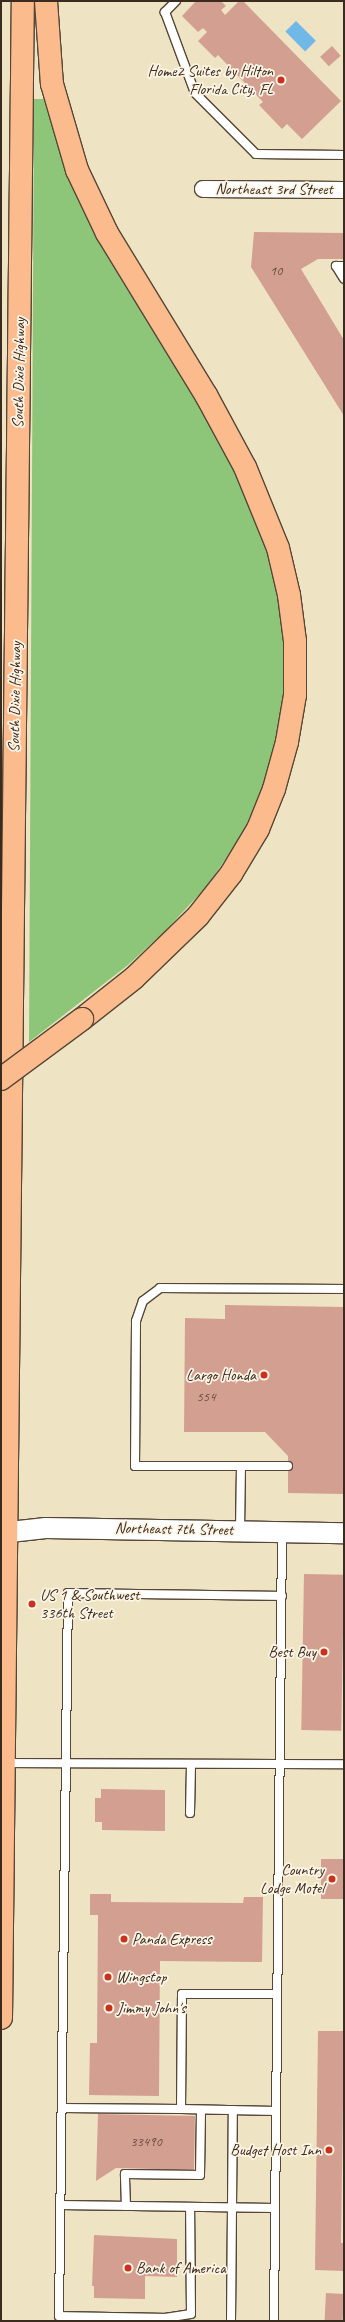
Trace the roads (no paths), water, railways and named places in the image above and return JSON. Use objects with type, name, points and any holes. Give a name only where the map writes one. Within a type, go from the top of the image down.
[{"type":"highway","name":"South Dixie Highway","points":[[1,2018],[3,1533],[11,1036],[23,1]]},
{"type":"highway","points":[[1,1079],[82,1019],[134,978],[178,937],[214,896],[248,846],[267,810],[287,742],[294,695],[295,641],[289,594],[278,548],[245,467],[206,395],[107,233],[77,170],[52,84],[46,1]]},
{"type":"highway","points":[[1,993],[11,1036]]},
{"type":"street","name":"Northeast 3rd Street","points":[[203,189],[344,190]]},
{"type":"street","name":"Northeast 7th Street","points":[[3,1533],[46,1528],[240,1530],[344,1533]]},
{"type":"lane","points":[[176,1],[165,12],[195,93],[256,154],[344,155]]},
{"type":"lane","points":[[344,266],[336,266],[344,279]]},
{"type":"lane","points":[[288,1466],[135,1466],[136,1321],[143,1301],[160,1288],[344,1289]]},
{"type":"lane","points":[[240,1530],[241,1467]]},
{"type":"lane","points":[[274,2321],[282,1532]]},
{"type":"lane","points":[[190,2207],[190,2314],[165,2319],[59,2316],[68,1593],[282,1596]]},
{"type":"lane","points":[[3,1764],[344,1764]]},
{"type":"lane","points":[[190,1813],[191,1764]]},
{"type":"lane","points":[[181,2109],[182,1994],[277,1994]]},
{"type":"lane","points":[[62,2108],[276,2111]]},
{"type":"lane","points":[[126,2206],[125,2174],[200,2175],[201,2110]]},
{"type":"lane","points":[[231,2321],[233,2110]]},
{"type":"lane","points":[[60,2205],[275,2208]]},
{"type":"water","points":[[296,21],[316,41],[305,51],[285,32]]},
{"type":"place","name":"Home2 Suites by Hilton Florida City, FL","points":[[281,80]]},
{"type":"place","name":"Largo Honda","points":[[264,1375]]},
{"type":"place","name":"US 1 & Southwest 336th Street","points":[[32,1604]]},
{"type":"place","name":"Best Buy","points":[[324,1652]]},
{"type":"place","name":"Country Lodge Motel","points":[[332,1879]]},
{"type":"place","name":"Panda Express","points":[[124,1939]]},
{"type":"place","name":"Wingstop","points":[[108,1977]]},
{"type":"place","name":"Jimmy John's","points":[[109,2008]]},
{"type":"place","name":"Budget Host Inn","points":[[329,2150]]},
{"type":"place","name":"Bank of America","points":[[128,2268]]}]
